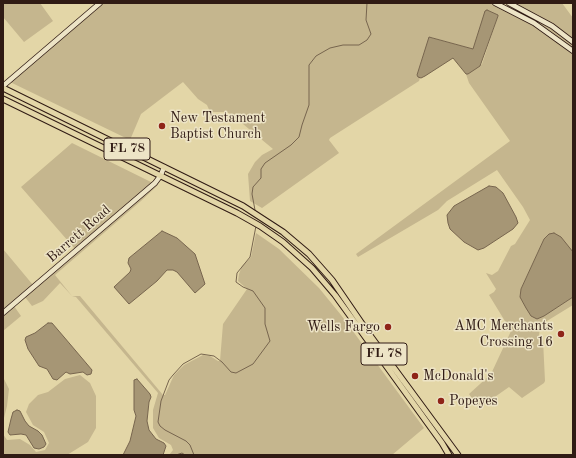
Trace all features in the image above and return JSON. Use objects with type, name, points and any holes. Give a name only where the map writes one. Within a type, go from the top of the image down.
[{"type":"main road","name":"FL 78","points":[[3,87],[251,210],[299,245],[317,262],[332,280],[360,322],[458,455]]},
{"type":"main road","name":"FL 78","points":[[3,99],[251,220],[298,254],[332,291],[442,443],[448,455]]},
{"type":"main road","points":[[332,291],[353,318],[360,322]]},
{"type":"street","points":[[3,87],[100,3]]},
{"type":"street","points":[[495,3],[510,6],[552,26],[573,42]]},
{"type":"street","points":[[510,6],[548,31],[573,50]]},
{"type":"street","name":"Barrett Road","points":[[3,314],[155,184],[164,167]]},
{"type":"shaded area","points":[[3,3],[40,3],[53,21],[24,42],[3,17]]},
{"type":"shaded area","points":[[102,3],[490,3],[526,20],[573,53],[573,252],[567,245],[549,234],[544,239],[520,294],[522,301],[540,318],[573,297],[573,305],[542,324],[540,327],[539,336],[543,340],[544,383],[522,398],[509,387],[479,408],[469,394],[491,374],[511,331],[489,295],[496,289],[486,273],[492,275],[498,271],[511,246],[515,244],[530,220],[523,207],[497,170],[447,201],[438,210],[358,257],[356,254],[510,141],[469,83],[466,74],[482,64],[498,16],[497,15],[487,10],[473,49],[430,37],[417,75],[420,78],[419,81],[330,138],[329,140],[339,153],[262,208],[250,201],[248,174],[255,162],[262,155],[273,149],[231,114],[226,112],[210,112],[207,105],[198,99],[183,82],[141,114],[130,140],[10,82]]},
{"type":"shaded area","points":[[513,3],[562,3],[573,18],[573,40]]},
{"type":"shaded area","points":[[487,10],[498,16],[480,66],[466,74],[453,58],[425,76],[421,78],[418,77],[417,75],[429,37],[473,49],[485,11]]},
{"type":"shaded area","points":[[527,14],[556,31],[573,44],[573,48],[549,30],[527,17]]},
{"type":"shaded area","points":[[72,143],[153,183],[75,249],[21,187]]},
{"type":"shaded area","points":[[156,184],[158,185],[55,275],[72,296],[60,283],[43,301],[32,306],[25,297],[14,306],[21,316],[3,331],[3,315]]},
{"type":"shaded area","points":[[489,186],[496,187],[503,193],[518,223],[513,229],[484,248],[478,250],[464,242],[450,229],[447,215],[454,206]]},
{"type":"shaded area","points":[[162,231],[177,238],[195,254],[205,284],[195,293],[177,272],[167,270],[157,281],[129,304],[114,287],[130,272],[131,269],[128,263],[129,258]]},
{"type":"shaded area","points":[[256,233],[279,249],[319,288],[341,315],[424,428],[392,455],[169,455],[173,450],[171,445],[159,438],[153,428],[153,410],[158,393],[76,297],[72,296],[80,296],[163,395],[165,395],[174,375],[184,365],[203,355],[210,356],[220,361],[223,324],[247,289],[238,281],[239,274],[242,266],[251,257]]},
{"type":"shaded area","points":[[554,233],[561,237],[573,252],[573,297],[537,319],[531,316],[520,297],[521,289],[544,239],[549,234]]},
{"type":"shaded area","points":[[3,249],[33,285],[3,311]]},
{"type":"shaded area","points":[[48,323],[52,323],[92,370],[91,374],[87,375],[83,372],[70,374],[66,372],[57,380],[53,379],[47,369],[39,366],[28,349],[25,340],[26,337],[35,333]]},
{"type":"shaded area","points":[[80,375],[90,383],[96,396],[96,428],[88,442],[67,455],[3,455],[3,434],[7,440],[20,439],[30,445],[36,452],[45,450],[49,443],[44,432],[33,425],[26,412],[29,404],[38,395],[48,392],[65,379]]},
{"type":"shaded area","points":[[3,377],[9,389],[3,422]]},
{"type":"shaded area","points":[[137,379],[150,394],[151,397],[147,421],[149,430],[156,439],[164,443],[166,446],[163,455],[123,455],[130,441],[136,416],[134,410],[134,380]]},
{"type":"shaded area","points":[[17,410],[20,411],[29,426],[42,435],[46,444],[44,447],[39,449],[34,448],[26,435],[10,435],[8,432],[11,419],[13,412]]},
{"type":"waterway","points":[[255,210],[252,194],[253,187],[261,178],[261,169],[265,163],[291,145],[299,137],[309,105],[309,65],[316,56],[330,48],[343,45],[359,45],[367,40],[371,34],[366,20],[367,3]]},
{"type":"waterway","points":[[194,455],[190,445],[186,441],[160,426],[158,422],[161,401],[169,380],[173,375],[183,364],[201,354],[214,356],[231,372],[236,373],[253,364],[270,341],[265,324],[265,308],[253,291],[236,282],[237,273],[250,257],[256,226]]},
{"type":"waterway","points":[[176,455],[182,453],[185,455]]},
{"type":"place","name":"New Testament Baptist Church","points":[[162,126]]},
{"type":"place","name":"Wells Fargo","points":[[388,327]]},
{"type":"place","name":"AMC Merchants Crossing 16","points":[[561,334]]},
{"type":"place","name":"McDonald's","points":[[415,376]]},
{"type":"place","name":"Popeyes","points":[[441,401]]}]
